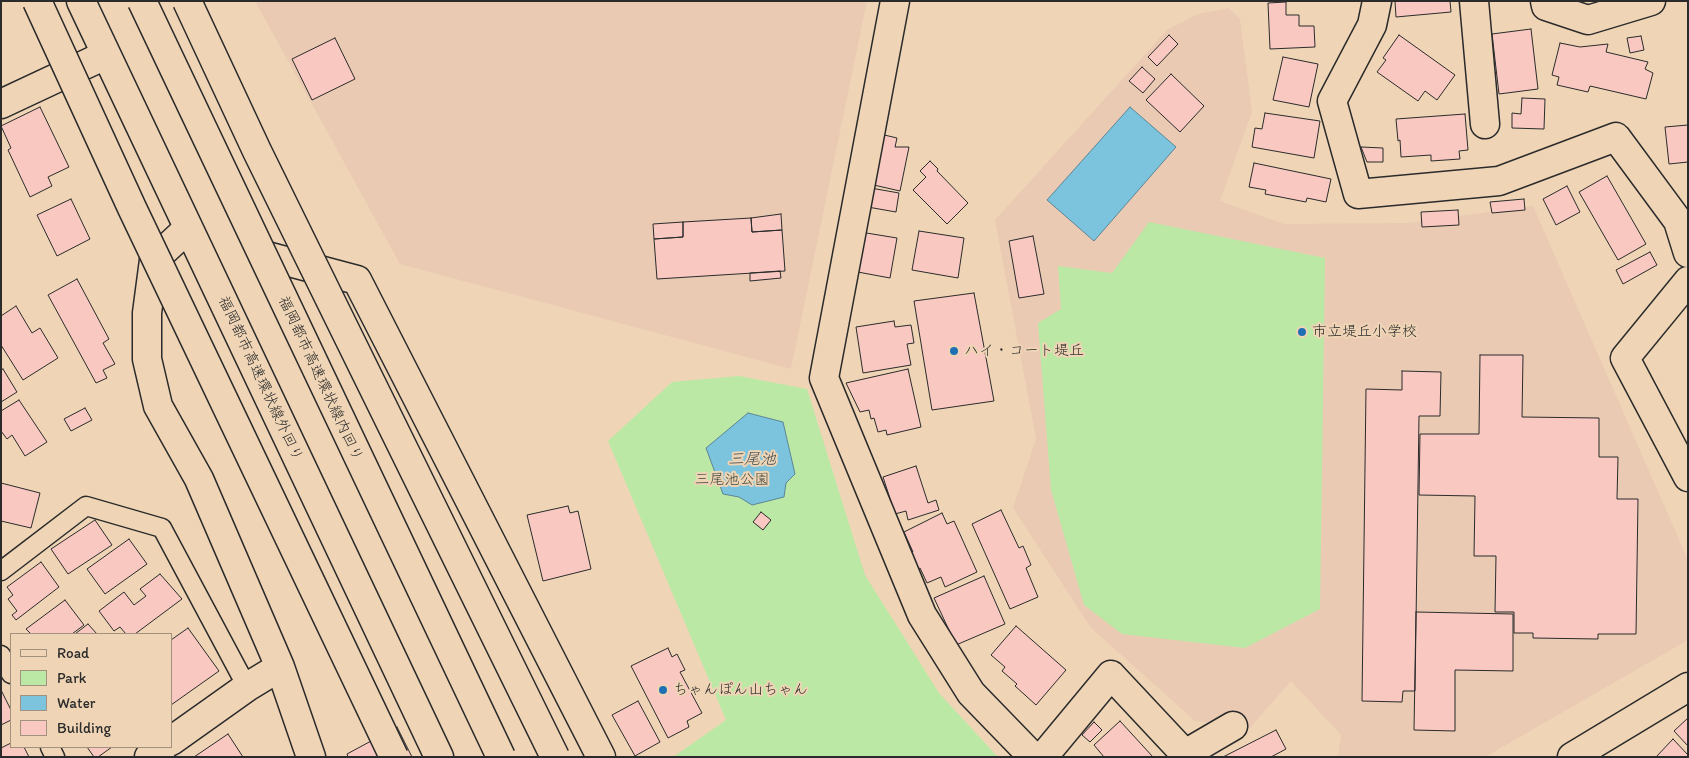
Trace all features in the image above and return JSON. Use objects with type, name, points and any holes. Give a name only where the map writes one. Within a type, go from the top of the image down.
[{"type":"main road","points":[[37,1],[141,226],[394,757]]},
{"type":"main road","name":"福岡都市高速環状線外回り","points":[[81,1],[440,757]]},
{"type":"main road","name":"福岡都市高速環状線内回り","points":[[142,1],[501,757]]},
{"type":"main road","points":[[186,1],[257,151],[555,757]]},
{"type":"main road","points":[[895,1],[824,378],[922,615],[971,694],[1033,757]]},
{"type":"main road","points":[[1376,1],[1372,25],[1332,101],[1358,194],[1499,181],[1616,137],[1678,221],[1688,253]]},
{"type":"main road","points":[[1474,1],[1485,124]]},
{"type":"main road","points":[[1545,1],[1546,6],[1588,20],[1651,1]]},
{"type":"main road","points":[[1,104],[97,59]]},
{"type":"main road","points":[[183,233],[154,260],[147,313],[147,359],[158,406],[199,479],[280,667],[311,757]]},
{"type":"main road","points":[[263,255],[357,280],[601,757]]},
{"type":"main road","points":[[1688,281],[1625,358],[1688,477]]},
{"type":"main road","points":[[172,740],[247,687],[280,667]]},
{"type":"main road","points":[[1043,757],[1111,676],[1185,754],[1233,726]]},
{"type":"main road","points":[[1572,757],[1688,687]]},
{"type":"main road","points":[[149,757],[162,748]]},
{"type":"lane","points":[[1,571],[86,506],[162,528],[247,687]]},
{"type":"lane","points":[[1,655],[10,672]]},
{"type":"shaded area","points":[[255,1],[867,1],[791,369],[400,264]]},
{"type":"shaded area","name":"市立堤丘小学校","points":[[1229,8],[1240,19],[1252,112],[1220,201],[1284,224],[1408,223],[1533,206],[1688,560],[1688,640],[1485,757],[1338,757],[1341,735],[1291,681],[1250,728],[1195,721],[1091,628],[1013,508],[1036,439],[995,220],[1167,30],[1198,14]]},
{"type":"green space","points":[[1149,222],[1325,258],[1320,609],[1245,648],[1122,634],[1084,605],[1051,490],[1038,323],[1061,309],[1058,266],[1112,273]]},
{"type":"green space","name":"三尾池公園","points":[[739,376],[807,389],[865,575],[939,693],[998,757],[673,757],[726,720],[608,441],[672,382]]},
{"type":"water","points":[[1130,107],[1176,147],[1094,241],[1047,200]]},
{"type":"water","name":"三尾池","points":[[748,413],[783,422],[795,474],[786,483],[784,497],[752,505],[739,497],[723,494],[706,448]]},
{"type":"building","points":[[1395,1],[1450,1],[1451,12],[1396,17]]},
{"type":"building","points":[[1286,2],[1286,15],[1299,15],[1299,26],[1314,26],[1315,47],[1270,49],[1268,3]]},
{"type":"building","points":[[1531,29],[1538,89],[1499,94],[1492,34]]},
{"type":"building","points":[[1169,35],[1178,44],[1157,66],[1148,57]]},
{"type":"building","points":[[1399,35],[1455,75],[1437,100],[1425,91],[1418,101],[1377,72],[1386,60],[1383,58]]},
{"type":"building","points":[[1641,36],[1644,50],[1630,53],[1627,38]]},
{"type":"building","points":[[335,38],[355,79],[312,100],[292,59]]},
{"type":"building","points":[[1560,43],[1580,47],[1608,44],[1606,52],[1648,62],[1645,69],[1653,73],[1646,99],[1590,86],[1588,92],[1557,85],[1559,77],[1552,75]]},
{"type":"building","points":[[1283,57],[1318,64],[1309,107],[1273,100]]},
{"type":"building","points":[[1142,67],[1155,79],[1143,93],[1129,81]]},
{"type":"building","points":[[1171,74],[1204,106],[1180,132],[1146,100]]},
{"type":"building","points":[[1522,98],[1545,99],[1544,129],[1512,128],[1512,113],[1521,114]]},
{"type":"building","points":[[40,107],[69,167],[48,177],[52,186],[30,197],[8,150],[11,148],[1,126]]},
{"type":"building","points":[[1265,113],[1320,121],[1314,158],[1252,147],[1255,128],[1262,129]]},
{"type":"building","points":[[1465,114],[1468,150],[1459,151],[1460,159],[1431,161],[1431,155],[1401,157],[1396,119]]},
{"type":"building","points":[[1688,125],[1688,162],[1669,164],[1665,127]]},
{"type":"building","points":[[876,133],[897,138],[895,147],[909,147],[900,191],[865,183]]},
{"type":"building","points":[[1361,147],[1383,148],[1383,162],[1367,162]]},
{"type":"building","points":[[930,161],[938,169],[937,171],[968,203],[947,224],[913,190],[926,177],[920,171]]},
{"type":"building","points":[[1254,163],[1331,179],[1326,202],[1307,198],[1306,202],[1265,194],[1266,190],[1249,187]]},
{"type":"building","points":[[1607,176],[1646,244],[1618,260],[1579,192]]},
{"type":"building","points":[[1567,186],[1580,212],[1556,225],[1543,199]]},
{"type":"building","points":[[865,187],[899,193],[896,212],[862,206]]},
{"type":"building","points":[[71,199],[90,239],[57,256],[37,215]]},
{"type":"building","points":[[1524,199],[1525,210],[1492,213],[1490,202]]},
{"type":"building","points":[[1458,210],[1459,225],[1422,227],[1421,212]]},
{"type":"building","points":[[781,214],[782,230],[752,232],[751,218]]},
{"type":"building","points":[[751,218],[752,232],[782,230],[785,271],[657,279],[654,239],[683,237],[683,222]]},
{"type":"building","points":[[683,222],[683,237],[654,239],[653,224]]},
{"type":"building","points":[[854,231],[897,238],[890,278],[847,270]]},
{"type":"building","points":[[919,231],[964,238],[958,278],[912,270]]},
{"type":"building","points":[[1033,236],[1044,294],[1019,298],[1009,241]]},
{"type":"building","points":[[1650,252],[1657,265],[1623,284],[1616,270]]},
{"type":"building","points":[[780,271],[781,278],[750,281],[750,273]]},
{"type":"building","points":[[77,279],[109,339],[103,343],[115,364],[103,370],[107,378],[96,383],[48,295]]},
{"type":"building","name":"ハイ・コート堤丘","points":[[974,293],[994,401],[932,410],[914,301]]},
{"type":"building","points":[[16,306],[32,333],[40,328],[58,358],[23,380],[1,345],[1,316]]},
{"type":"building","points":[[894,321],[895,327],[911,325],[914,343],[907,344],[911,365],[863,373],[856,327]]},
{"type":"building","points":[[1480,355],[1523,355],[1522,417],[1599,418],[1599,457],[1618,457],[1617,499],[1638,499],[1636,634],[1598,634],[1598,639],[1533,638],[1533,633],[1514,633],[1514,612],[1495,612],[1496,556],[1474,556],[1475,496],[1419,495],[1420,434],[1479,434]]},
{"type":"building","points":[[3,369],[17,392],[1,402],[1,370]]},
{"type":"building","points":[[908,369],[921,427],[887,435],[886,430],[878,432],[874,418],[871,419],[869,410],[860,412],[846,383]]},
{"type":"building","points":[[1402,371],[1441,372],[1440,416],[1419,416],[1415,691],[1403,691],[1402,702],[1362,701],[1366,389],[1402,390]]},
{"type":"building","points":[[19,400],[47,442],[25,456],[12,435],[7,439],[1,431],[1,411]]},
{"type":"building","points":[[85,408],[92,420],[71,431],[64,419]]},
{"type":"building","points":[[916,466],[928,503],[936,500],[939,510],[908,520],[906,511],[895,514],[883,477]]},
{"type":"building","points":[[1,483],[40,493],[31,528],[1,521]]},
{"type":"building","points":[[568,506],[570,513],[578,511],[591,569],[543,581],[527,515]]},
{"type":"building","points":[[1001,510],[1019,548],[1023,546],[1031,565],[1026,568],[1038,597],[1010,609],[972,524]]},
{"type":"building","points":[[761,512],[771,520],[763,530],[753,522]]},
{"type":"building","points":[[942,513],[947,524],[954,521],[977,572],[945,587],[941,577],[927,583],[920,568],[915,571],[907,554],[913,552],[904,532]]},
{"type":"building","points":[[95,520],[112,545],[68,574],[51,549]]},
{"type":"building","points":[[129,539],[147,564],[105,594],[87,569]]},
{"type":"building","points":[[41,562],[59,587],[16,620],[12,615],[17,611],[8,599],[13,595],[7,587]]},
{"type":"building","points":[[160,574],[182,599],[136,633],[125,633],[120,627],[114,631],[99,611],[124,592],[134,605],[146,596],[140,589]]},
{"type":"building","points":[[984,576],[1005,624],[956,645],[934,598]]},
{"type":"building","points":[[65,600],[84,625],[73,633],[30,633],[26,629]]},
{"type":"building","points":[[1416,612],[1513,614],[1513,671],[1455,670],[1455,731],[1414,730]]},
{"type":"building","points":[[88,624],[96,633],[76,633]]},
{"type":"building","points":[[1016,626],[1066,670],[1036,705],[1015,686],[1017,684],[1002,671],[1005,667],[991,655]]},
{"type":"building","points":[[188,628],[219,671],[172,704],[172,639]]},
{"type":"building","points":[[668,648],[672,657],[677,654],[685,670],[680,672],[702,713],[687,721],[689,727],[668,738],[631,666]]},
{"type":"building","points":[[1,690],[10,708],[10,720],[1,725]]},
{"type":"building","points":[[638,701],[660,742],[635,756],[612,715]]},
{"type":"building","points":[[1688,718],[1688,746],[1674,731]]},
{"type":"building","points":[[1120,721],[1153,757],[1104,757],[1094,745]]},
{"type":"building","points":[[1094,722],[1102,730],[1090,742],[1082,735]]},
{"type":"building","points":[[397,727],[412,757],[348,757],[347,754]]},
{"type":"building","points":[[1276,730],[1286,749],[1271,757],[1223,757]]},
{"type":"building","points":[[228,734],[243,757],[194,757]]},
{"type":"building","points":[[1673,739],[1688,757],[1656,757]]},
{"type":"building","points":[[10,744],[10,748],[24,748],[29,757],[1,757],[1,748]]},
{"type":"building","points":[[88,748],[111,748],[98,757],[94,757]]},
{"type":"place","name":"市立堤丘小学校","points":[[1302,332]]},
{"type":"place","name":"ハイ・コート堤丘","points":[[954,351]]},
{"type":"place","name":"ちゃんぽん山ちゃん","points":[[663,690]]}]
